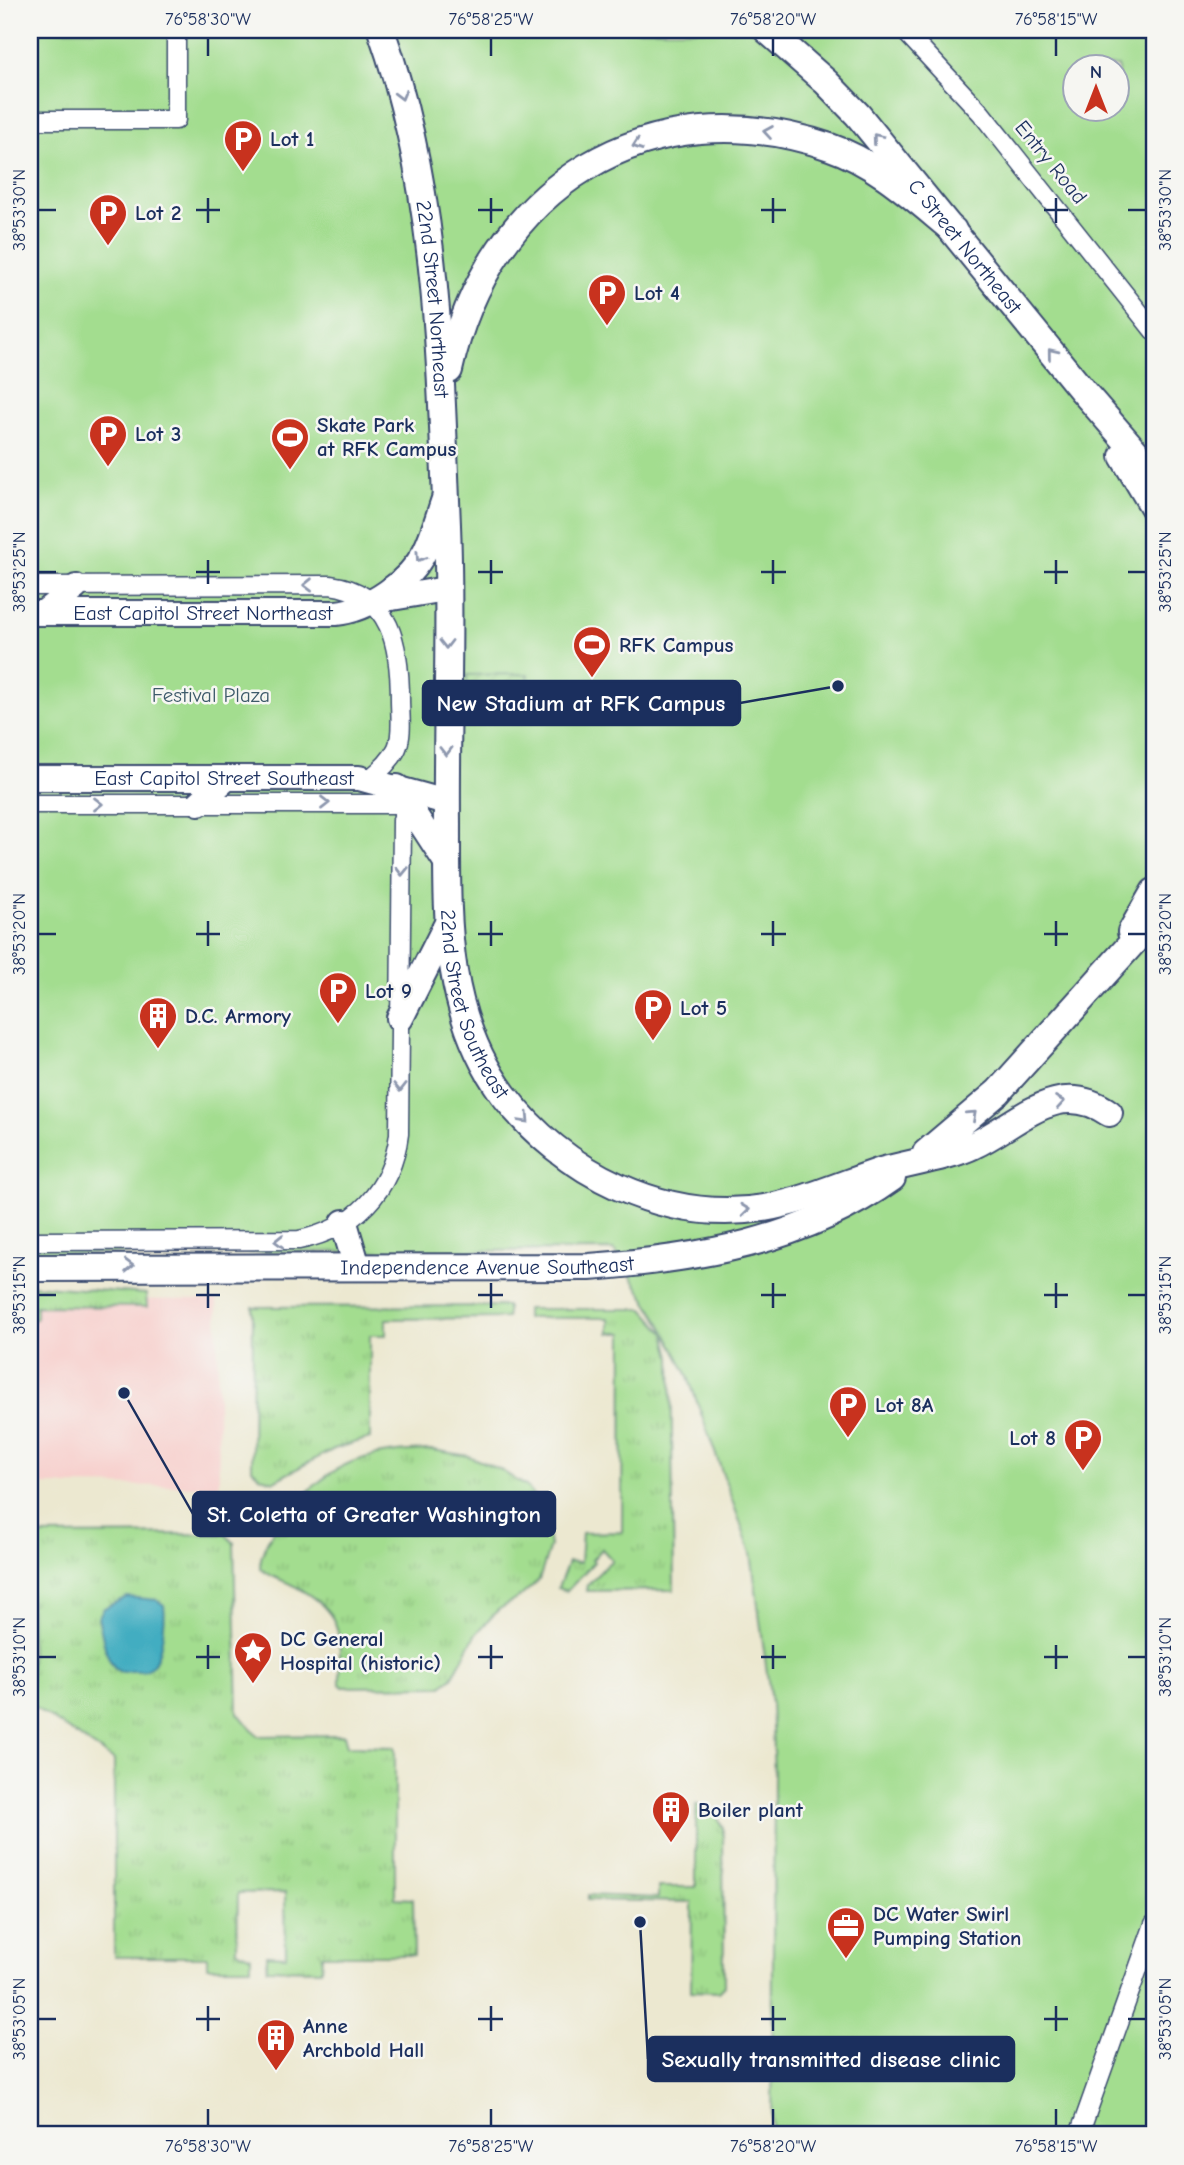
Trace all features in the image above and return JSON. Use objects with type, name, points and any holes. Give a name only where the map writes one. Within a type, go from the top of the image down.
[{"type":"main road","name":"22nd Street Northeast","points":[[381,30],[414,150],[438,310],[447,520],[446,699]]},
{"type":"main road","name":"C Street Northeast","points":[[766,30],[827,82],[858,115],[922,200],[953,230],[1082,390],[1154,473]]},
{"type":"main road","points":[[443,396],[458,335],[485,270],[508,235],[549,193],[597,162],[632,146],[687,132],[736,129],[776,133],[830,147],[889,178],[922,200]]},
{"type":"main road","points":[[438,310],[485,270]]},
{"type":"main road","points":[[1082,390],[1154,508]]},
{"type":"main road","name":"East Capitol Street Northeast","points":[[36,613],[336,613],[353,610],[373,601],[401,579],[421,558],[444,499]]},
{"type":"main road","points":[[36,613],[76,587]]},
{"type":"main road","points":[[373,601],[446,589]]},
{"type":"main road","name":"22nd Street Southeast","points":[[446,699],[448,924],[452,972],[468,1031],[483,1063],[513,1106],[552,1146],[579,1166],[622,1189],[677,1206]]},
{"type":"main road","name":"East Capitol Street Southeast","points":[[30,778],[368,780],[402,796]]},
{"type":"main road","points":[[199,803],[227,778]]},
{"type":"main road","points":[[402,796],[446,802]]},
{"type":"main road","points":[[402,796],[447,864]]},
{"type":"main road","points":[[1110,966],[1154,892]]},
{"type":"main road","name":"Independence Avenue Southeast","points":[[30,1268],[197,1254],[357,1267],[589,1267],[680,1258],[776,1236],[832,1202],[919,1159],[998,1092],[1154,919]]},
{"type":"main road","points":[[400,1018],[448,924]]},
{"type":"main road","points":[[919,1159],[973,1146],[1012,1121],[1059,1101],[1091,1102],[1109,1113]]},
{"type":"main road","name":"Independence Avenue Southeast","points":[[677,1206],[719,1212],[832,1202]]},
{"type":"main road","points":[[344,1223],[357,1267]]},
{"type":"street","points":[[30,120],[176,120],[176,30]]},
{"type":"street","name":"Entry Road","points":[[904,30],[943,69],[1007,145],[1154,331]]},
{"type":"street","name":"East Capitol Street Northeast","points":[[30,586],[330,585],[351,590],[373,601]]},
{"type":"street","points":[[368,780],[390,759],[397,748],[400,698],[399,654],[373,601]]},
{"type":"street","points":[[344,1223],[378,1193],[395,1158],[399,1134],[402,796]]},
{"type":"street","name":"East Capitol Street Southeast","points":[[30,804],[199,803],[402,796]]},
{"type":"street","name":"Independence Avenue Southeast","points":[[30,1241],[197,1254],[299,1240],[323,1234],[344,1223]]},
{"type":"street","points":[[1079,2135],[1154,1924]]},
{"type":"shaded area","points":[[30,1299],[217,1300],[219,1486],[30,1485]]},
{"type":"green space","name":"RFK Campus","points":[[30,30],[1154,30],[1154,2135],[772,2135],[774,1774],[771,1703],[751,1553],[687,1374],[662,1325],[614,1250],[30,1254]]},
{"type":"green space","points":[[528,674],[529,715],[467,716],[467,675]]},
{"type":"green space","points":[[30,1285],[146,1294],[147,1307],[36,1306],[36,1319],[30,1321]]},
{"type":"green space","points":[[507,1306],[507,1318],[386,1319],[386,1335],[370,1335],[370,1438],[334,1449],[274,1481],[261,1477],[252,1469],[253,1307]]},
{"type":"green space","points":[[526,1309],[644,1309],[665,1333],[671,1357],[674,1590],[586,1591],[587,1585],[612,1560],[602,1549],[592,1560],[594,1562],[567,1591],[558,1588],[568,1562],[580,1563],[582,1533],[622,1532],[623,1333],[609,1333],[609,1318],[526,1318]]},
{"type":"green space","points":[[433,1450],[468,1456],[499,1469],[527,1487],[544,1509],[550,1546],[539,1580],[521,1596],[498,1610],[475,1635],[452,1678],[442,1686],[343,1687],[340,1684],[339,1639],[332,1617],[313,1598],[260,1568],[262,1554],[278,1524],[317,1483],[331,1473],[353,1461],[376,1455]]},
{"type":"green space","points":[[225,1534],[234,1543],[238,1713],[257,1736],[344,1735],[347,1746],[395,1747],[395,1898],[413,1899],[414,1955],[322,1955],[321,1970],[267,1969],[267,1955],[286,1956],[285,1892],[238,1893],[237,1950],[251,1957],[251,1967],[207,1967],[207,1957],[114,1957],[114,1760],[31,1705],[30,1535]]},
{"type":"green space","points":[[696,1804],[715,1812],[723,1828],[724,1986],[718,1992],[691,1991],[692,1902],[588,1900],[588,1895],[658,1898],[658,1887],[696,1887]]},
{"type":"water","points":[[127,1597],[157,1600],[164,1605],[164,1629],[160,1648],[153,1664],[143,1671],[117,1670],[107,1652],[98,1618],[104,1608]]},
{"type":"place","name":"Lot 1","points":[[243,173]]},
{"type":"place","name":"Lot 2","points":[[108,247]]},
{"type":"place","name":"Lot 4","points":[[607,327]]},
{"type":"place","name":"Lot 3","points":[[108,468]]},
{"type":"place","name":"Skate Park at RFK Campus","points":[[290,471]]},
{"type":"place","name":"RFK Campus","points":[[592,679]]},
{"type":"place","name":"New Stadium at RFK Campus","points":[[838,686]]},
{"type":"place","name":"Lot 9","points":[[338,1025]]},
{"type":"place","name":"Lot 5","points":[[653,1042]]},
{"type":"place","name":"D.C. Armory","points":[[158,1050]]},
{"type":"place","name":"St. Coletta of Greater Washington","points":[[124,1393]]},
{"type":"place","name":"Lot 8A","points":[[848,1439]]},
{"type":"place","name":"Lot 8","points":[[1083,1472]]},
{"type":"place","name":"DC General Hospital (historic)","points":[[253,1685]]},
{"type":"place","name":"Boiler plant","points":[[671,1844]]},
{"type":"place","name":"Sexually transmitted disease clinic","points":[[640,1922]]},
{"type":"place","name":"DC Water Swirl Pumping Station","points":[[846,1960]]},
{"type":"place","name":"Anne Archbold Hall","points":[[276,2072]]},
{"type":"park label","name":"Festival Plaza","points":[[211,695]]}]
